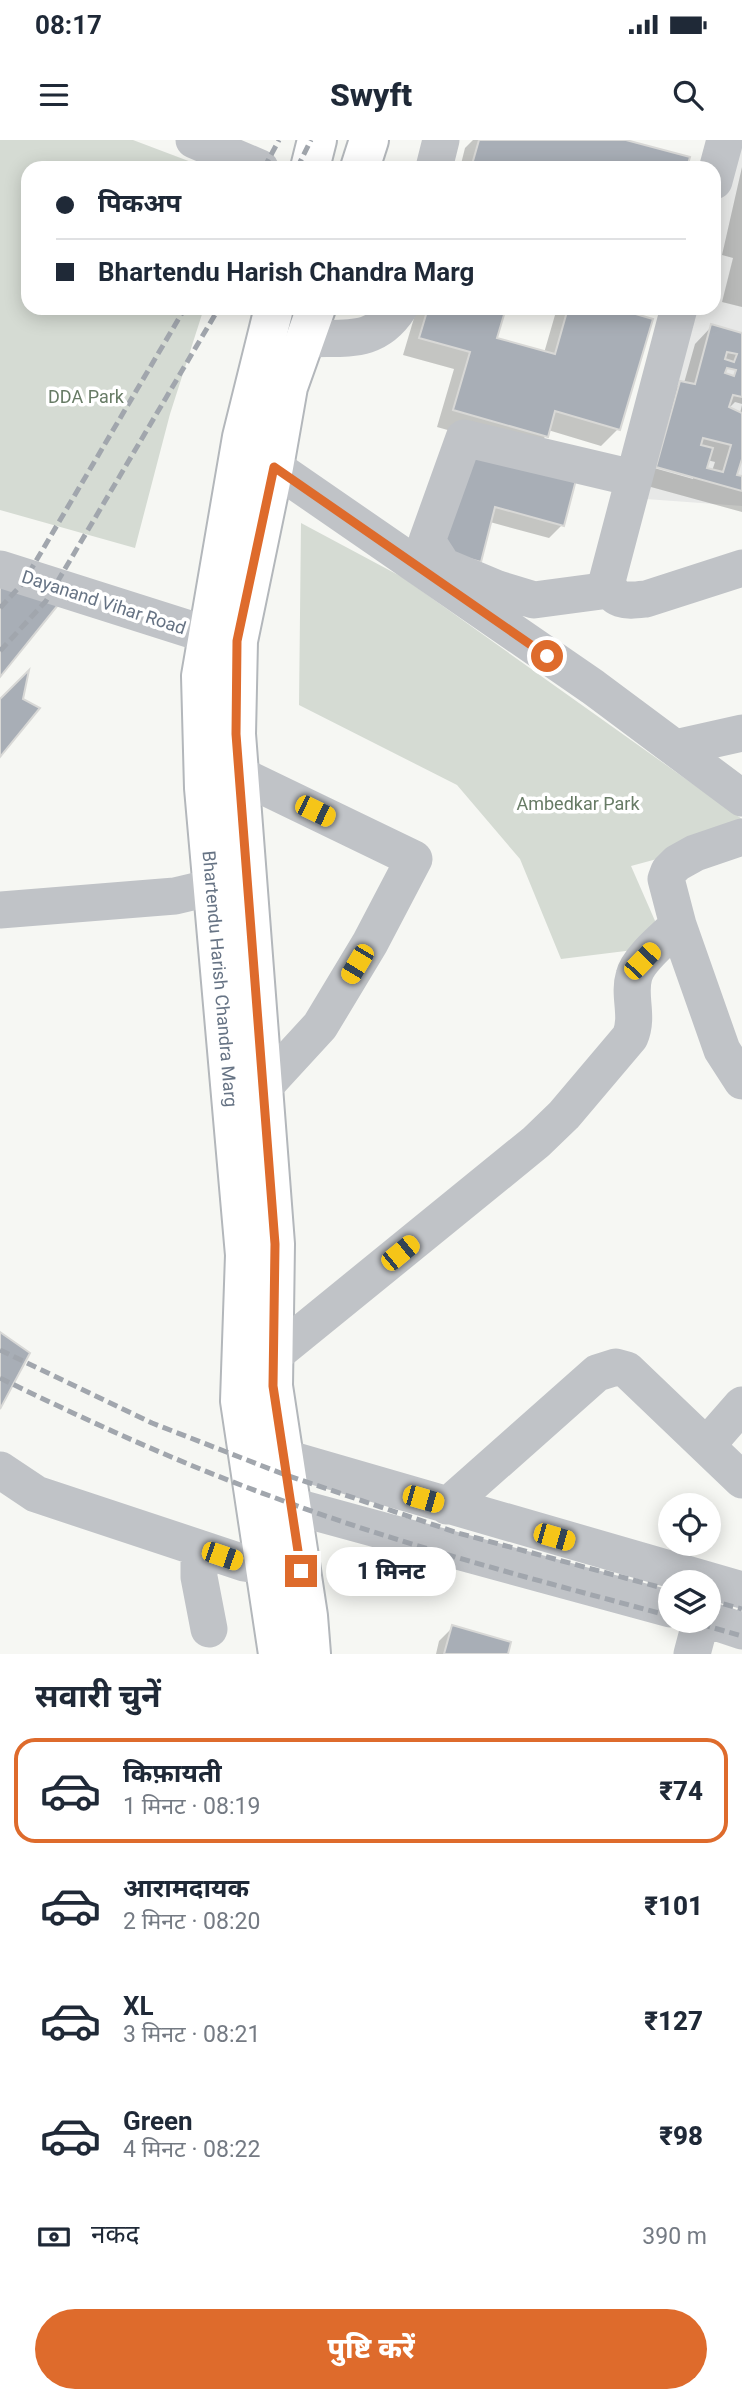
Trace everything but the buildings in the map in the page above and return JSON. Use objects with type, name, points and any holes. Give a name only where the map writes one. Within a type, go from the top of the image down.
[{"type":"main road","points":[[312,161],[317,140]]},
{"type":"main road","points":[[362,161],[369,140]]},
{"type":"main road","name":"Bhartendu Harish Chandra Marg","points":[[272,315],[242,437],[223,638],[240,775],[275,1244],[273,1386],[292,1506],[283,1568],[278,1654]]},
{"type":"main road","name":"Bhartendu Harish Chandra Marg","points":[[311,323],[288,387],[274,467],[223,638],[201,676],[204,788],[245,1255],[240,1401],[254,1496],[283,1568],[311,1654]]},
{"type":"street","points":[[194,140],[244,161]]},
{"type":"street","points":[[436,161],[441,140]]},
{"type":"street","points":[[719,161],[725,140]]},
{"type":"street","points":[[311,323],[369,336],[389,322],[394,315]]},
{"type":"street","points":[[677,315],[632,478],[607,581],[609,590],[615,597],[631,600],[646,598],[742,568]]},
{"type":"street","points":[[609,590],[534,600],[498,589],[443,566],[427,541],[464,438],[632,478]]},
{"type":"street","points":[[274,467],[593,687],[742,798]]},
{"type":"street","name":"Dayanand Vihar Road","points":[[0,569],[223,638]]},
{"type":"street","points":[[675,748],[742,733]]},
{"type":"street","points":[[240,775],[414,859],[370,943],[320,1026],[263,1088]]},
{"type":"street","points":[[742,837],[695,853],[677,863],[666,879],[678,925],[722,1050],[742,1081]]},
{"type":"street","points":[[0,910],[175,896],[213,887]]},
{"type":"street","points":[[273,1356],[536,1143],[557,1121],[630,1037],[635,1023],[633,976],[642,961],[678,925]]},
{"type":"street","points":[[447,1506],[597,1373],[616,1367],[627,1370],[742,1480]]},
{"type":"street","points":[[707,1445],[742,1405]]},
{"type":"street","points":[[247,1447],[742,1590]]},
{"type":"street","points":[[0,1470],[36,1494],[244,1563],[283,1568]]},
{"type":"street","points":[[254,1496],[658,1606]]},
{"type":"street","points":[[200,1548],[199,1577],[209,1629]]},
{"type":"street","points":[[721,1624],[742,1631]]},
{"type":"street","points":[[692,1654],[698,1633]]},
{"type":"shaded area","points":[[738,140],[742,140],[742,506],[632,498],[687,315],[721,315],[721,199]]},
{"type":"green space","name":"DDA Park","points":[[0,140],[133,140],[188,161],[21,161],[21,315],[202,315],[170,414],[135,548],[0,510]]},
{"type":"green space","name":"Ambedkar Park","points":[[301,523],[402,577],[742,819],[742,836],[631,866],[666,946],[561,959],[520,859],[457,785],[299,705]]},
{"type":"railway","points":[[268,161],[279,140]]},
{"type":"railway","points":[[300,161],[311,140]]},
{"type":"railway","points":[[0,608],[23,583],[181,315]]},
{"type":"railway","points":[[0,651],[46,601],[215,315]]},
{"type":"railway","points":[[0,1350],[152,1423],[283,1474],[458,1533],[658,1587]]},
{"type":"railway","points":[[0,1378],[169,1456],[322,1515],[470,1561],[658,1613]]},
{"type":"railway","points":[[721,1603],[742,1609]]},
{"type":"railway","points":[[721,1630],[742,1636]]},
{"type":"route","points":[[301,1571],[273,1386],[275,1244],[236,734],[237,641],[274,467],[547,656]]}]
